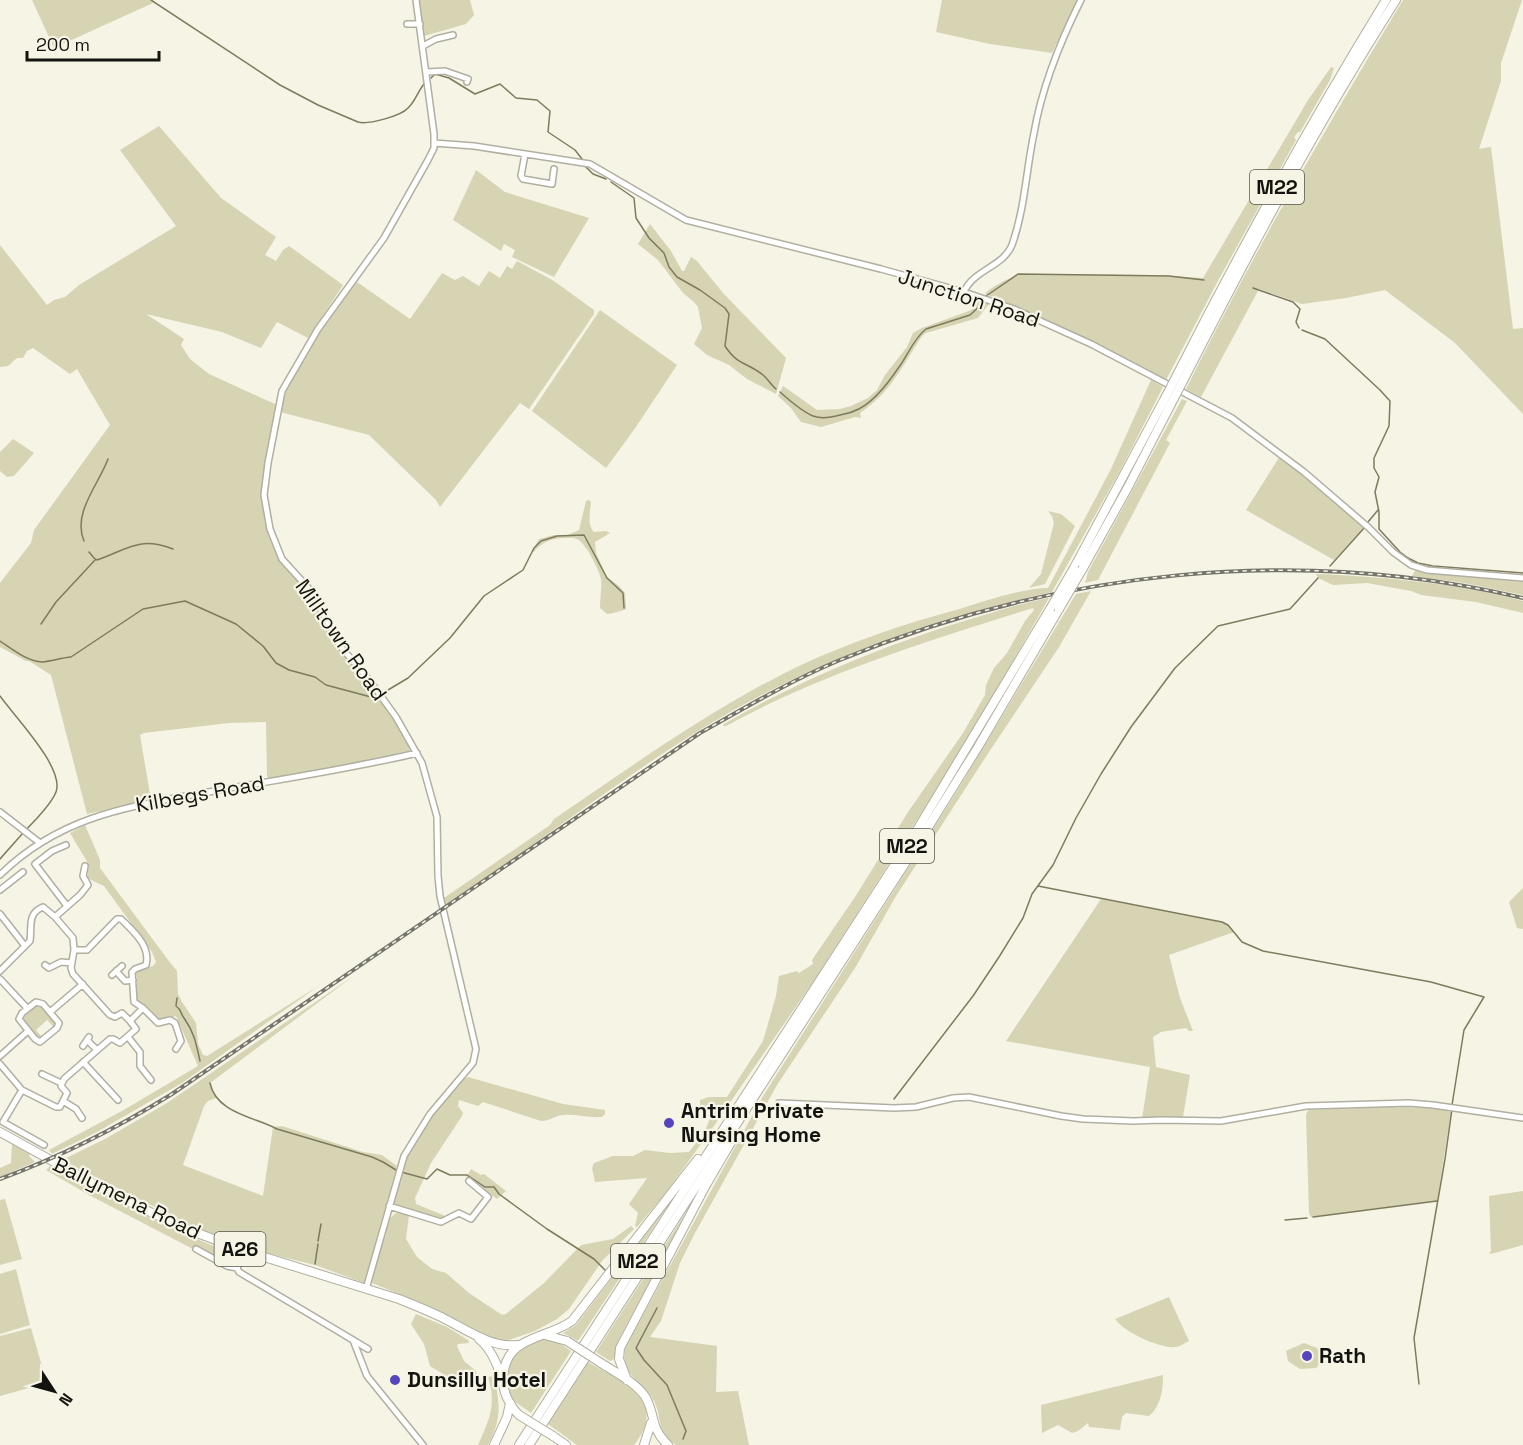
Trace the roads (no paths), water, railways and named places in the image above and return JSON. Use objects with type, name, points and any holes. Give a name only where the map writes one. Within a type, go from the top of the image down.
[{"type":"highway","name":"M22","points":[[1181,377],[1233,267],[1291,161],[1386,0]]},
{"type":"highway","name":"M22","points":[[519,1445],[914,835],[1074,568],[1304,154],[1396,0]]},
{"type":"highway","name":"M22","points":[[529,1445],[972,757],[1127,489],[1168,402]]},
{"type":"highway","points":[[627,1380],[619,1359],[620,1348],[706,1185],[788,1044]]},
{"type":"highway","points":[[502,1384],[507,1359],[518,1346],[572,1321],[694,1166],[757,1078]]},
{"type":"highway","name":"Ballymena Road","points":[[0,1133],[104,1190],[184,1228],[245,1251],[419,1306],[502,1346],[518,1346]]},
{"type":"highway","name":"Ballymena Road","points":[[473,1334],[486,1346],[498,1366],[502,1384]]},
{"type":"highway","points":[[544,1335],[567,1341],[627,1380],[644,1395],[656,1431],[668,1445]]},
{"type":"highway","name":"A26","points":[[502,1384],[510,1403],[519,1415],[567,1445]]},
{"type":"highway","points":[[494,1445],[507,1418],[510,1403]]},
{"type":"highway","points":[[644,1445],[650,1430],[652,1415]]},
{"type":"street","name":"Milltown Road","points":[[366,1289],[404,1156],[421,1125],[470,1067],[476,1052],[440,896],[437,817],[428,782],[417,753],[396,717],[375,687],[341,647],[311,591],[282,558],[270,529],[264,485],[282,391],[305,348],[384,238],[428,160],[434,143],[427,72],[416,0]]},
{"type":"street","points":[[963,292],[969,282],[1006,256],[1011,248],[1023,208],[1037,116],[1060,45],[1081,0]]},
{"type":"street","points":[[408,24],[420,24]]},
{"type":"street","points":[[423,46],[453,35]]},
{"type":"street","points":[[427,72],[448,71],[468,79],[467,82]]},
{"type":"street","name":"Junction Road","points":[[434,143],[474,146],[590,164],[686,220],[881,269],[1014,309],[1051,325],[1232,418],[1296,466],[1402,559],[1418,568],[1523,578]]},
{"type":"street","points":[[525,154],[522,178],[555,185],[555,169]]},
{"type":"street","name":"Kilbegs Road","points":[[0,875],[40,843],[83,821],[113,810],[417,753]]},
{"type":"street","points":[[0,812],[40,843]]},
{"type":"street","points":[[29,851],[31,835]]},
{"type":"street","points":[[66,844],[33,865],[67,906]]},
{"type":"street","points":[[55,917],[90,885],[83,876],[86,866]]},
{"type":"street","points":[[0,890],[23,872]]},
{"type":"street","points":[[27,1008],[0,978],[0,971],[30,940],[31,921],[35,911],[42,906],[74,938],[73,974],[111,1017],[122,1013],[136,1029],[120,1043],[111,1038],[62,1083]]},
{"type":"street","points":[[0,914],[26,946]]},
{"type":"street","points":[[74,950],[87,950],[120,915],[138,937],[147,958],[146,965],[133,971],[134,1002],[157,1023],[170,1020],[175,1023],[182,1041],[176,1049]]},
{"type":"street","points":[[47,969],[62,962],[72,963]]},
{"type":"street","points":[[122,966],[114,973],[125,981],[133,980]]},
{"type":"street","points":[[50,1012],[82,984]]},
{"type":"street","points":[[34,1002],[39,1002],[50,1012],[59,1023],[56,1030],[40,1042],[19,1019],[20,1015],[34,1002]]},
{"type":"street","points":[[130,1021],[143,1008]]},
{"type":"street","points":[[0,1056],[28,1031]]},
{"type":"street","points":[[128,1037],[140,1052],[140,1064],[149,1077],[141,1079]]},
{"type":"street","points":[[83,1046],[89,1039],[97,1050]]},
{"type":"street","points":[[83,1062],[115,1096]]},
{"type":"street","points":[[0,1064],[22,1090],[58,1108],[68,1093],[62,1087],[62,1083]]},
{"type":"street","points":[[42,1074],[62,1083]]},
{"type":"street","points":[[22,1090],[2,1121],[41,1144],[42,1136]]},
{"type":"street","points":[[107,1099],[115,1096],[121,1090]]},
{"type":"street","points":[[779,1103],[894,1108],[916,1107],[953,1098],[969,1097],[1061,1116],[1133,1121],[1221,1121],[1306,1106],[1409,1103],[1523,1119]]},
{"type":"street","points":[[63,1101],[76,1109],[80,1115],[71,1117]]},
{"type":"street","points":[[389,1206],[441,1222],[459,1213],[471,1219],[488,1197],[469,1181]]},
{"type":"street","points":[[196,1249],[227,1266],[237,1268],[239,1272],[368,1349]]},
{"type":"street","points":[[237,1268],[245,1251]]},
{"type":"street","points":[[353,1340],[367,1376],[423,1445]]},
{"type":"waterway","points":[[151,0],[280,85],[358,122],[376,121],[404,111],[413,103],[424,84]]},
{"type":"waterway","points":[[431,78],[435,74],[449,78],[475,94],[500,84],[516,98],[537,100],[550,111],[548,132],[575,150],[582,159]]},
{"type":"waterway","points":[[586,167],[593,174],[606,179]]},
{"type":"waterway","points":[[611,182],[634,198],[636,218],[649,238],[664,253],[669,267],[677,277],[725,308],[729,314],[725,346],[739,361],[763,375],[776,389]]},
{"type":"waterway","points":[[986,296],[1018,274],[1169,276],[1204,280]]},
{"type":"waterway","points":[[1253,288],[1293,302],[1300,309],[1296,322],[1299,328]]},
{"type":"waterway","points":[[780,392],[816,417],[827,418],[852,412],[867,404],[880,392],[926,329],[970,315],[983,303]]},
{"type":"waterway","points":[[1302,330],[1325,339],[1390,401],[1389,426],[1374,458],[1374,468],[1379,477],[1375,492],[1379,512],[1379,529],[1400,552],[1418,563],[1523,573]]},
{"type":"waterway","points":[[84,541],[81,530],[84,509],[108,459]]},
{"type":"waterway","points":[[1368,522],[1378,510]]},
{"type":"waterway","points":[[1330,566],[1365,527]]},
{"type":"waterway","points":[[383,693],[408,678],[450,638],[484,596],[523,570],[534,548],[541,541],[557,536],[584,535],[607,578],[623,593],[624,608]]},
{"type":"waterway","points":[[89,552],[97,560],[142,544],[161,545],[173,549]]},
{"type":"waterway","points":[[41,624],[56,602],[95,560]]},
{"type":"waterway","points":[[894,1099],[973,996],[999,957],[1023,918],[1032,894],[1053,865],[1101,774],[1131,727],[1175,668],[1218,626],[1290,609],[1318,578]]},
{"type":"waterway","points":[[0,641],[31,660],[46,662],[71,657],[143,609],[185,601],[236,624],[263,646],[276,663],[289,670],[315,677],[326,685],[371,697],[377,695]]},
{"type":"waterway","points":[[0,696],[37,742],[57,782],[56,792],[51,802],[26,830]]},
{"type":"waterway","points":[[0,859],[23,833]]},
{"type":"waterway","points":[[1038,886],[1222,922],[1228,925],[1242,942],[1263,951],[1431,982],[1484,997],[1464,1030],[1452,1105]]},
{"type":"waterway","points":[[177,998],[176,1006],[192,1033],[200,1061]]},
{"type":"waterway","points":[[210,1083],[220,1101],[238,1113],[277,1129],[372,1157],[396,1170]]},
{"type":"waterway","points":[[1419,1384],[1414,1338],[1452,1109]]},
{"type":"waterway","points":[[401,1172],[427,1179],[437,1169],[450,1175],[467,1175],[485,1187],[494,1187],[499,1194],[594,1259],[606,1271]]},
{"type":"waterway","points":[[1313,1217],[1437,1201]]},
{"type":"waterway","points":[[1285,1220],[1307,1218]]},
{"type":"waterway","points":[[318,1241],[321,1224]]},
{"type":"waterway","points":[[315,1264],[318,1244]]},
{"type":"waterway","points":[[657,1308],[636,1348],[667,1385],[686,1431],[683,1439]]},
{"type":"railway","points":[[0,1179],[88,1141],[172,1094],[700,733],[787,685],[840,660],[922,630],[1006,605],[1091,587],[1177,575],[1264,570],[1350,572],[1437,582],[1523,598]]},
{"type":"place","name":"Antrim Private Nursing Home","points":[[669,1123]]},
{"type":"place","name":"Rath","points":[[1307,1356]]},
{"type":"place","name":"Dunsilly Hotel","points":[[395,1380]]}]
